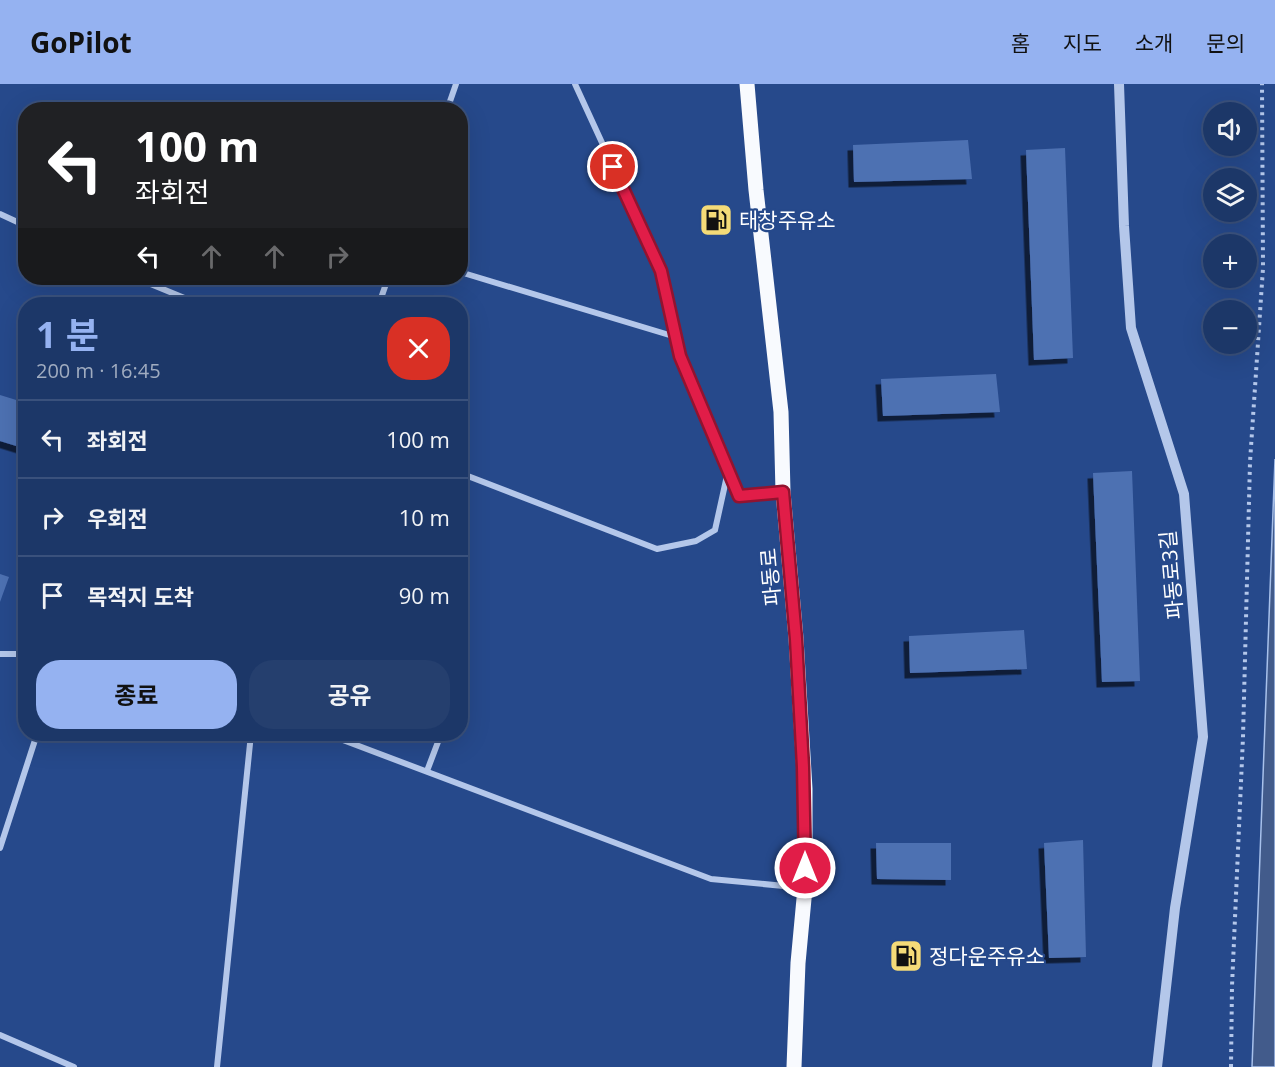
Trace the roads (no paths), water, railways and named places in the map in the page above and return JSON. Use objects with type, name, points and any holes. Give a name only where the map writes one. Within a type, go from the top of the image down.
[{"type":"main road","name":"파동로","points":[[747,84],[781,412],[783,492],[796,639],[805,789],[805,888],[798,963],[794,1067]]},
{"type":"street","points":[[450,102],[456,84]]},
{"type":"street","points":[[575,84],[661,271],[680,356],[739,496],[783,492]]},
{"type":"street","name":"파동로3길","points":[[1119,84],[1124,226],[1131,328],[1184,494],[1203,737],[1175,908],[1156,1067]]},
{"type":"street","points":[[0,214],[18,222]]},
{"type":"street","points":[[468,274],[676,337]]},
{"type":"street","points":[[151,285],[176,297]]},
{"type":"street","points":[[468,476],[657,549],[696,541],[715,530],[728,470]]},
{"type":"street","points":[[0,654],[18,654]]},
{"type":"street","points":[[0,848],[35,741]]},
{"type":"street","points":[[217,1067],[250,741]]},
{"type":"street","points":[[346,741],[711,879],[805,888]]},
{"type":"street","points":[[427,771],[438,741]]},
{"type":"street","points":[[0,1035],[75,1067]]},
{"type":"water","points":[[1275,459],[1275,1067],[1252,1067]]},
{"type":"place","name":"태창주유소","points":[[716,220]]},
{"type":"place","name":"정다운주유소","points":[[906,956]]}]
